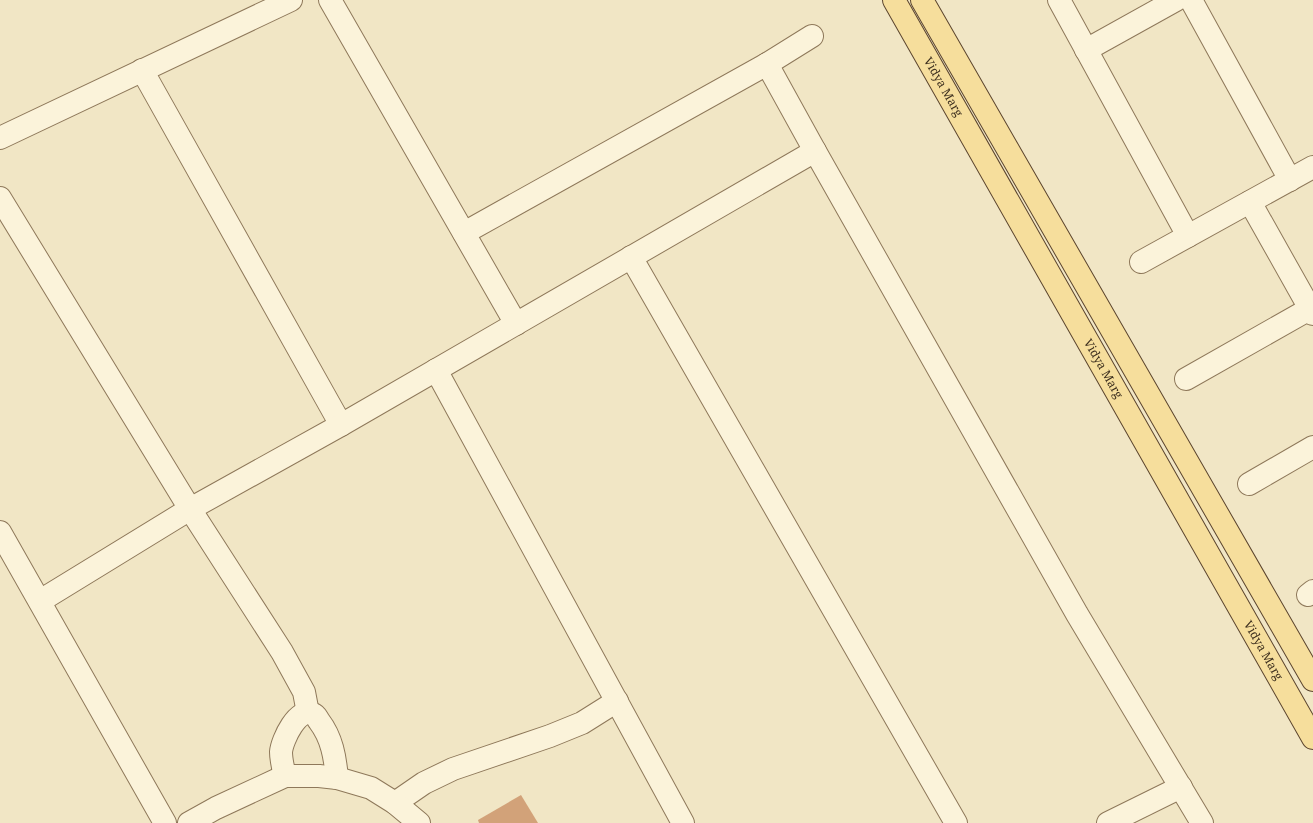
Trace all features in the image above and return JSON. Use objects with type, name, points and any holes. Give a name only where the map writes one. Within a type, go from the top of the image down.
[{"type":"main road","name":"Vidya Marg","points":[[894,0],[1313,738]]},
{"type":"main road","name":"Vidya Marg","points":[[922,0],[1313,680]]},
{"type":"street","points":[[0,138],[291,0]]},
{"type":"street","points":[[330,0],[516,324]]},
{"type":"street","points":[[1059,0],[1188,236]]},
{"type":"street","points":[[1086,50],[1176,0]]},
{"type":"street","points":[[1191,0],[1290,180]]},
{"type":"street","points":[[464,233],[767,64],[812,36]]},
{"type":"street","points":[[767,64],[1077,614],[1202,823]]},
{"type":"street","points":[[142,70],[341,425]]},
{"type":"street","points":[[40,602],[190,509],[341,425],[815,151]]},
{"type":"street","points":[[1141,262],[1313,167]]},
{"type":"street","points":[[0,198],[190,509],[292,668],[304,692],[308,713]]},
{"type":"street","points":[[1186,379],[1312,310],[1250,202]]},
{"type":"street","points":[[631,257],[956,823]]},
{"type":"street","points":[[436,370],[683,823]]},
{"type":"street","points":[[1249,484],[1313,447]]},
{"type":"street","points":[[0,532],[165,823]]},
{"type":"street","points":[[395,804],[424,783],[453,769],[550,736],[582,723],[617,701]]},
{"type":"street","points":[[284,776],[281,752],[283,740],[299,716],[308,713],[314,714],[323,726],[331,743],[336,760],[336,778]]},
{"type":"street","points":[[189,823],[216,808],[284,776],[320,776],[336,778],[371,788],[395,804],[419,823]]},
{"type":"street","points":[[1108,823],[1181,787]]},
{"type":"building","points":[[521,795],[538,823],[479,823],[478,820]]}]
